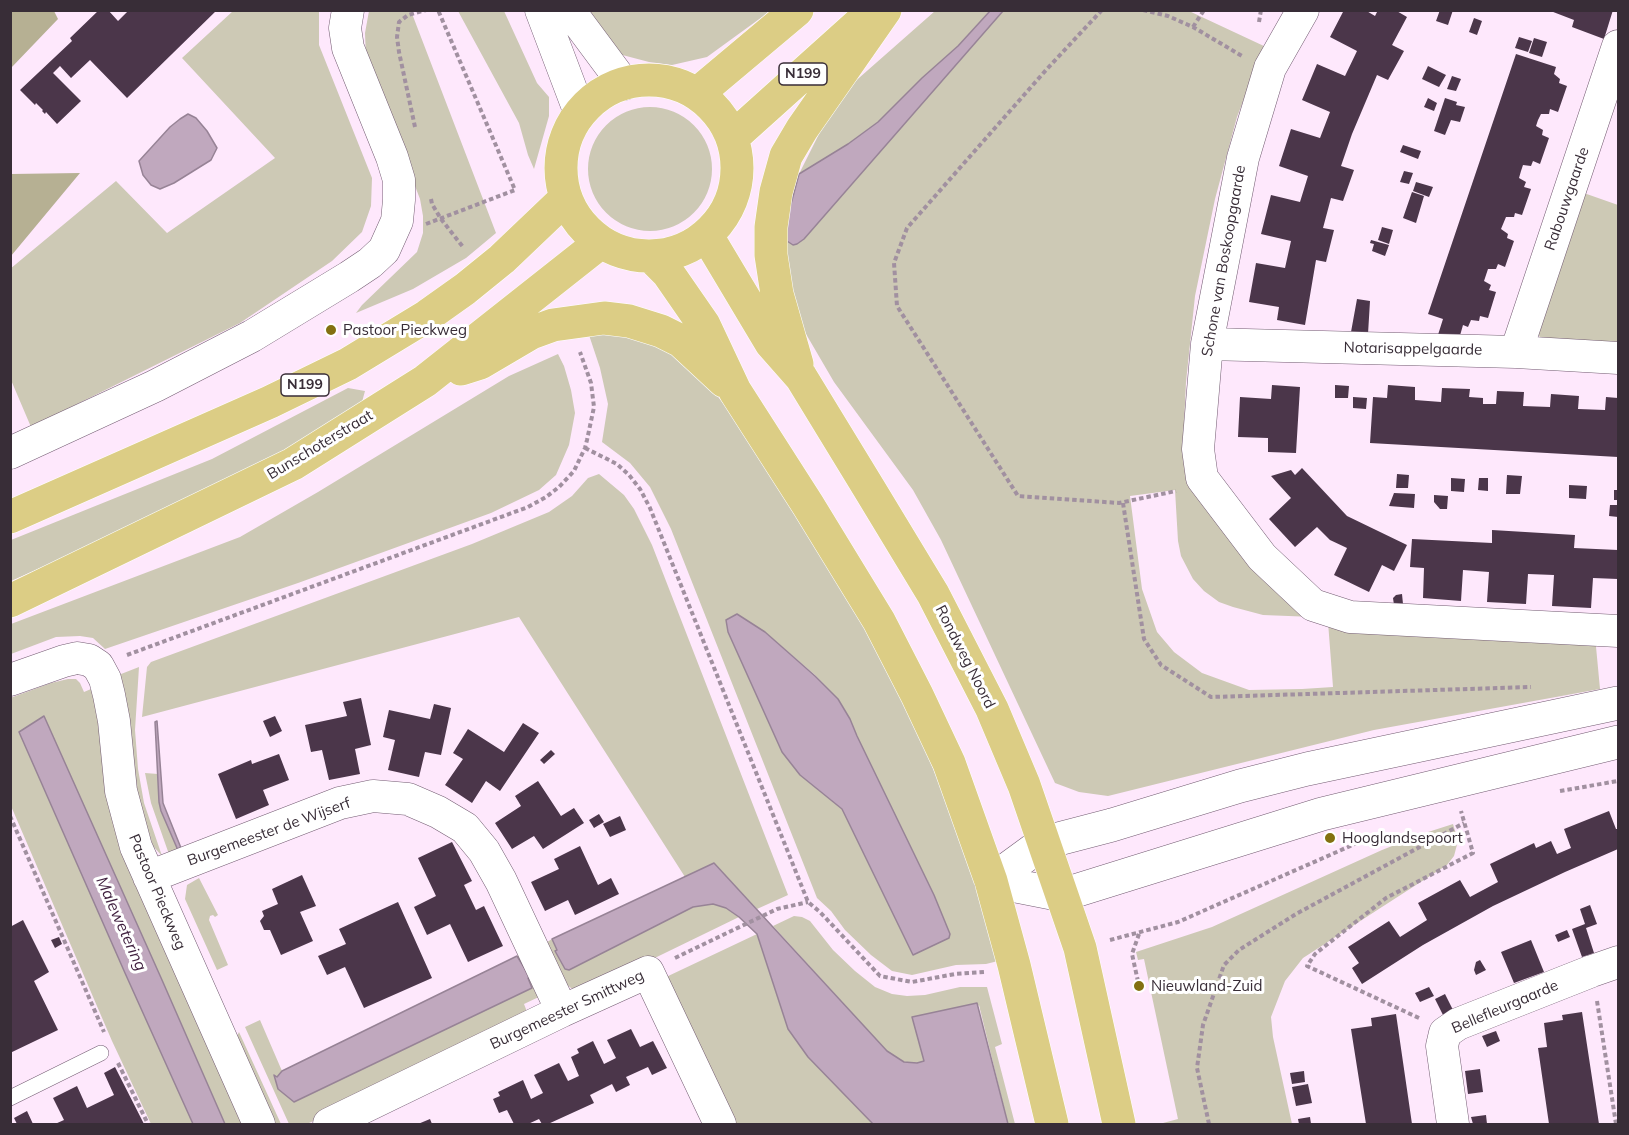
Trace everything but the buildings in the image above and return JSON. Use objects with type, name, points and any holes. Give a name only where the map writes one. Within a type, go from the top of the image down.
[{"type":"main road","points":[[697,94],[797,10]]},
{"type":"main road","name":"N199","points":[[732,138],[875,10]]},
{"type":"main road","points":[[801,377],[777,294],[771,255],[771,227],[776,192],[786,156],[802,129],[885,10]]},
{"type":"main road","points":[[653,80],[669,82],[697,94],[720,116],[732,138],[737,165],[735,188],[724,215],[707,236],[682,250],[652,257],[626,253],[601,242],[583,226],[566,198],[562,181],[563,152],[569,132],[580,113],[597,97],[624,84],[653,80]]},
{"type":"main road","name":"N199","points":[[10,517],[270,402],[348,364],[427,316],[465,289],[502,259],[566,198]]},
{"type":"main road","name":"Rondweg Noord","points":[[707,236],[771,342],[801,377],[933,594],[992,710],[1024,785],[1080,948],[1119,1125]]},
{"type":"main road","name":"Bunschoterstraat","points":[[19,597],[293,464],[425,381],[601,242]]},
{"type":"main road","points":[[652,257],[668,273],[704,325],[735,391],[873,612],[912,685],[949,763],[991,881],[1014,965],[1052,1125]]},
{"type":"main road","points":[[425,381],[480,363],[531,333],[553,325],[604,318],[628,321],[661,331],[681,341],[735,391]]},
{"type":"street","points":[[10,453],[155,386],[252,336],[370,263],[384,250],[397,221],[399,180],[348,48],[345,28],[348,10]]},
{"type":"street","points":[[541,10],[580,113]]},
{"type":"street","points":[[569,10],[624,84]]},
{"type":"street","name":"Schone van Boskoopgaarde","points":[[1303,10],[1270,68],[1243,158],[1207,344],[1198,449],[1202,478],[1262,558],[1312,605],[1350,617],[1618,631]]},
{"type":"street","name":"Rabouwgaarde","points":[[1516,352],[1618,46]]},
{"type":"street","name":"Notarisappelgaarde","points":[[1207,344],[1516,352],[1618,358]]},
{"type":"street","points":[[10,680],[77,658],[89,660],[98,666]]},
{"type":"street","name":"Pastoor Pieckweg","points":[[98,666],[105,679],[109,695],[121,792],[136,848],[259,1125]]},
{"type":"street","points":[[991,881],[1043,843],[1112,825],[1240,786],[1307,769],[1618,703]]},
{"type":"street","points":[[991,881],[1062,896],[1322,814],[1618,742]]},
{"type":"street","name":"Burgemeester de Wijserf","points":[[149,877],[340,803],[373,796],[408,799],[438,812],[465,828],[484,852],[501,881],[562,1011]]},
{"type":"street","name":"Bellefleurgaarde","points":[[1454,1125],[1442,1046],[1445,1033],[1458,1024],[1605,967]]},
{"type":"street","points":[[648,972],[720,1125]]},
{"type":"street","name":"Burgemeester Smittweg","points":[[329,1125],[562,1011],[648,972]]},
{"type":"lane","points":[[10,1098],[108,1055]]},
{"type":"path","points":[[415,128],[397,37],[399,22],[408,15],[426,10]]},
{"type":"path","points":[[390,237],[514,190],[438,10]]},
{"type":"path","points":[[1102,10],[907,228],[894,263],[897,306],[1018,496],[1123,503],[1177,491]]},
{"type":"path","points":[[1143,10],[1168,16],[1193,27],[1241,55]]},
{"type":"path","points":[[1193,27],[1204,10]]},
{"type":"path","points":[[430,194],[432,204],[441,219],[463,247]]},
{"type":"path","points":[[98,666],[528,507],[546,497],[574,471],[585,448],[594,407],[591,383],[580,351]]},
{"type":"path","points":[[585,448],[616,464],[629,475],[650,508],[808,902],[880,976],[912,982],[955,974],[987,972],[1014,965]]},
{"type":"path","points":[[1123,503],[1144,639],[1161,665],[1211,697],[1537,687]]},
{"type":"path","points":[[1551,792],[1618,781]]},
{"type":"path","points":[[10,816],[106,1037]]},
{"type":"path","points":[[1209,1125],[1197,1068],[1203,1025],[1224,966],[1239,950],[1296,914],[1464,823],[1473,853],[1386,898],[1315,954],[1306,966],[1428,1022],[1445,1033]]},
{"type":"path","points":[[1080,948],[1178,922],[1382,833]]},
{"type":"path","name":"Burgemeester Smittweg","points":[[648,972],[777,909],[808,902]]},
{"type":"path","points":[[1139,933],[1132,954],[1139,986]]},
{"type":"path","points":[[1605,967],[1616,1125]]},
{"type":"path","points":[[108,1055],[148,1125]]},
{"type":"shaded area","points":[[11,10],[54,11],[58,19],[11,68]]},
{"type":"shaded area","points":[[233,11],[319,11],[319,45],[372,178],[371,206],[362,232],[332,261],[240,323],[31,427],[11,380],[10,269],[116,181],[167,233],[275,158],[182,58]]},
{"type":"shaded area","points":[[369,11],[411,11],[496,233],[466,258],[413,289],[356,313],[417,252],[423,233],[420,199],[366,59],[365,33]]},
{"type":"shaded area","points":[[458,11],[504,11],[537,83],[549,97],[549,116],[534,169],[519,123]]},
{"type":"shaded area","points":[[576,11],[769,11],[707,57],[672,65],[649,62],[611,52]]},
{"type":"shaded area","points":[[935,11],[990,11],[958,46],[878,122],[848,144],[799,174],[830,112],[851,85]]},
{"type":"shaded area","points":[[1003,11],[1189,11],[1266,47],[1237,117],[1215,199],[1195,296],[1186,382],[1183,447],[1314,617],[1263,615],[1219,602],[1193,579],[1181,556],[1175,490],[1130,496],[1142,589],[1157,632],[1174,652],[1202,673],[1249,690],[1302,689],[1333,687],[1328,622],[1595,636],[1600,689],[1374,730],[1108,796],[1079,792],[1055,783],[941,540],[913,490],[834,382],[792,310],[784,239],[797,244],[804,239]]},
{"type":"shaded area","points":[[650,107],[674,111],[694,125],[708,145],[712,169],[708,193],[694,213],[674,227],[650,231],[626,227],[606,213],[592,193],[588,169],[592,145],[606,125],[626,111]]},
{"type":"shaded area","points":[[80,173],[11,256],[11,174]]},
{"type":"shaded area","points":[[1581,192],[1618,205],[1618,345],[1542,340],[1537,333]]},
{"type":"shaded area","points":[[586,326],[654,338],[693,367],[734,416],[864,622],[907,705],[972,869],[998,961],[986,964],[956,965],[912,975],[892,971],[845,930],[831,911],[817,898],[671,529],[650,487],[630,463],[602,442],[608,404],[600,368]],"holes":[[[727,620],[765,632],[815,675],[838,699],[850,719],[856,736],[934,895],[950,934],[949,938],[913,955],[842,809],[800,775],[782,752],[728,632]]]},
{"type":"shaded area","points":[[558,354],[571,390],[575,413],[569,445],[556,475],[539,490],[491,513],[298,583],[105,649],[93,638],[56,637],[11,654],[11,624],[240,537],[509,376]]},
{"type":"shaded area","points":[[348,388],[365,391],[362,402],[275,456],[119,533],[11,581],[11,540],[212,459]]},
{"type":"shaded area","points":[[599,474],[624,495],[634,509],[652,545],[788,895],[757,909],[714,863],[685,877],[519,617],[142,717],[147,667],[151,662],[472,544],[549,512],[572,496],[588,478]]},
{"type":"shaded area","points":[[139,667],[135,730],[138,769],[144,803],[162,856],[153,846],[139,802],[116,676]]},
{"type":"shaded area","points":[[68,679],[76,679],[84,692],[91,689],[247,1124],[225,1124],[162,980],[38,720],[20,732],[193,1124],[151,1124],[112,1041],[11,806],[10,698]]},
{"type":"shaded area","points":[[145,773],[158,774],[161,811],[180,854],[171,860],[151,803]]},
{"type":"shaded area","points":[[1453,824],[1458,841],[1454,856],[1447,865],[1303,958],[1285,981],[1271,1017],[1273,1037],[1292,1124],[1163,1124],[1178,1119],[1144,959],[1138,960],[1136,952],[1212,927],[1382,850]]},
{"type":"shaded area","points":[[199,878],[218,915],[210,916],[209,920],[228,965],[217,970],[185,899],[187,885]]},
{"type":"shaded area","points":[[713,904],[726,908],[739,917],[591,989],[582,991],[571,988],[565,983],[544,944],[552,939],[561,962],[569,970],[693,907]]},
{"type":"shaded area","points":[[794,916],[810,921],[833,950],[855,971],[875,987],[892,994],[925,995],[960,987],[987,987],[1002,1044],[995,1047],[1015,1124],[1008,1124],[979,1005],[924,1061],[904,1062],[887,1051],[773,926]]},
{"type":"shaded area","points":[[757,934],[788,1029],[808,1057],[873,1124],[733,1124],[664,978]]},
{"type":"shaded area","points":[[525,952],[543,995],[524,1004],[529,1017],[307,1124],[289,1124],[245,1027],[260,1020],[282,1071],[277,1077],[278,1089],[437,1033],[532,988],[517,956]]},
{"type":"shaded area","points":[[239,1032],[281,1124],[273,1124],[235,1040]]},
{"type":"water","points":[[990,11],[1003,11],[804,239],[793,245],[784,239],[784,230],[799,174],[848,144],[878,122],[958,46]]},
{"type":"water","points":[[188,114],[196,118],[217,148],[211,160],[160,189],[151,185],[143,175],[139,161],[170,127]]},
{"type":"water","points":[[737,614],[765,632],[838,699],[850,719],[934,895],[950,934],[949,938],[913,955],[842,809],[800,775],[782,752],[728,632],[726,620]]},
{"type":"water","name":"Malewetering","points":[[44,716],[225,1124],[193,1124],[125,973],[19,732]]},
{"type":"water","points":[[157,721],[163,803],[183,853],[180,855],[159,802],[155,722]]},
{"type":"water","points":[[714,863],[887,1051],[904,1062],[924,1061],[912,1017],[977,1003],[1008,1124],[873,1124],[808,1057],[788,1029],[757,934],[726,908],[713,904],[693,907],[569,970],[565,969],[555,951],[557,950],[552,939]]},
{"type":"water","points":[[517,956],[530,977],[528,978],[532,988],[294,1102],[278,1089],[274,1075],[277,1077],[282,1071]]},
{"type":"place","name":"Pastoor Pieckweg","points":[[331,330]]},
{"type":"place","name":"Hooglandsepoort","points":[[1330,838]]},
{"type":"place","name":"Nieuwland-Zuid","points":[[1139,986]]}]
